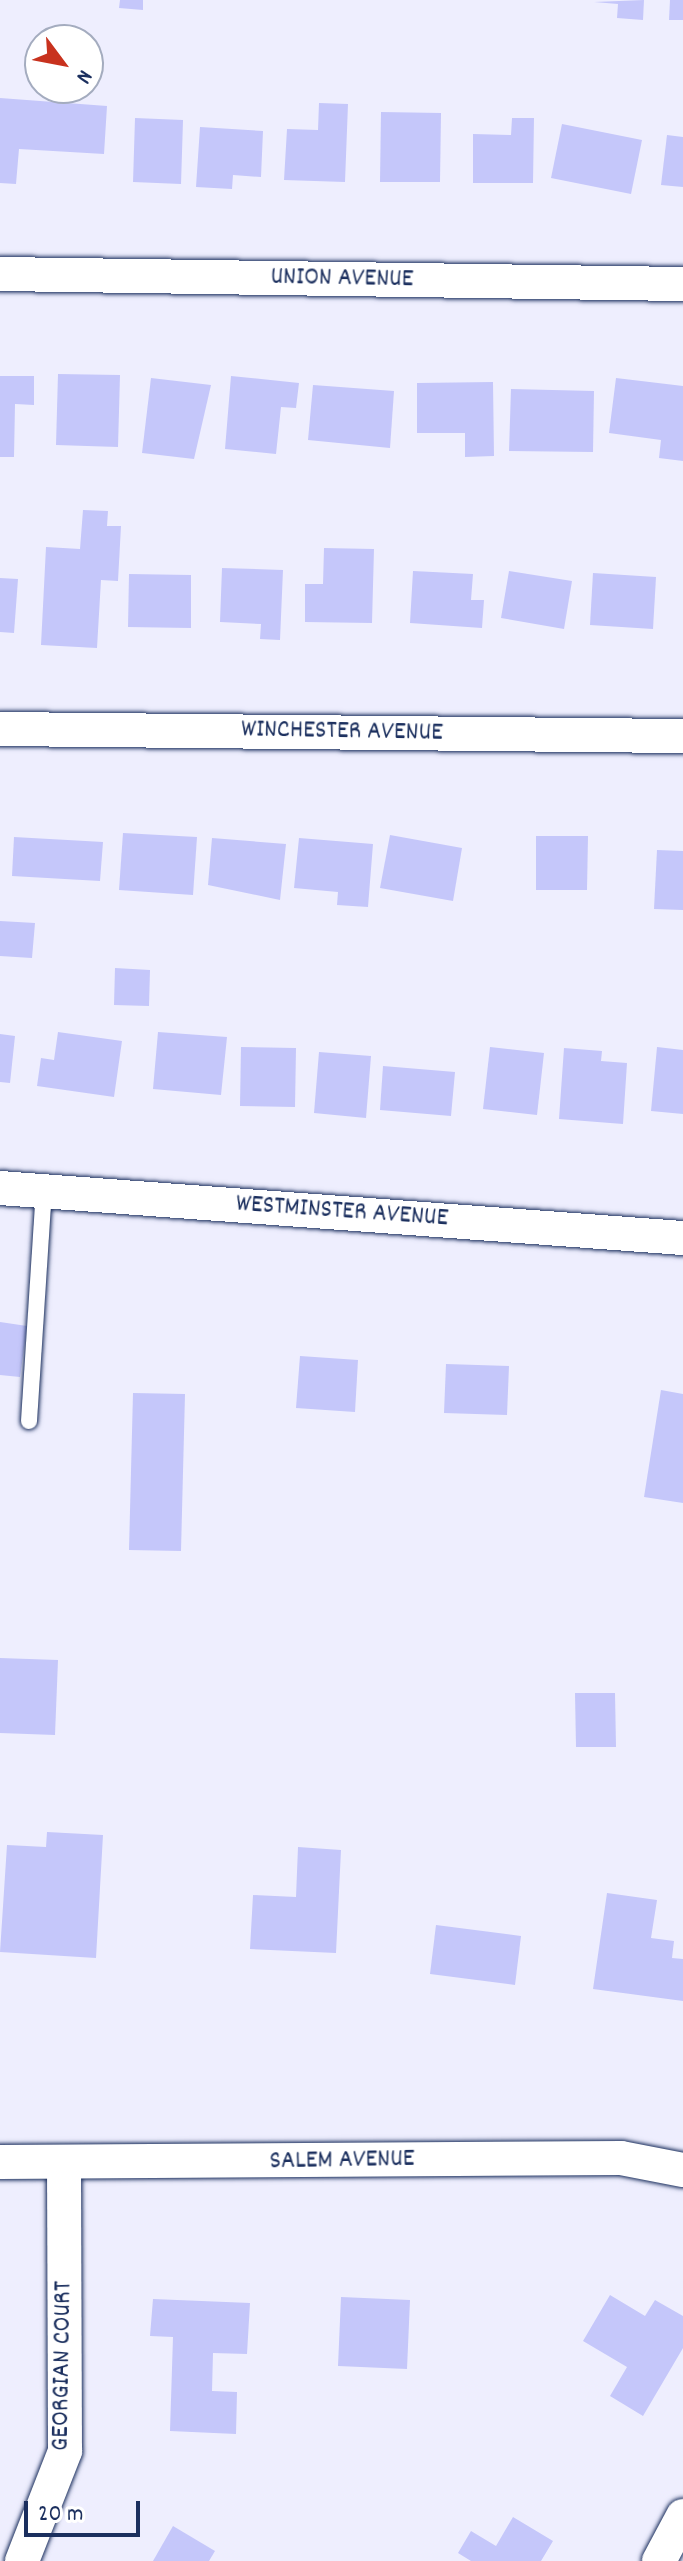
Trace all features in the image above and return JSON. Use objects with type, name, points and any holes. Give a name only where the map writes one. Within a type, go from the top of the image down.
[{"type":"street","name":"UNION AVENUE","points":[[0,274],[683,284]]},
{"type":"street","name":"WINCHESTER AVENUE","points":[[0,729],[683,736]]},
{"type":"street","name":"WESTMINSTER AVENUE","points":[[0,1188],[683,1238]]},
{"type":"street","name":"SALEM AVENUE","points":[[0,2162],[621,2158],[683,2170]]},
{"type":"street","name":"GEORGIAN COURT","points":[[22,2561],[65,2451],[64,2163]]},
{"type":"street","points":[[659,2561],[683,2516]]},
{"type":"lane","points":[[29,1421],[44,1190]]},
{"type":"building","points":[[120,0],[143,0],[143,10],[119,8]]},
{"type":"building","points":[[644,0],[643,20],[617,18],[618,4],[594,2]]},
{"type":"building","points":[[670,0],[683,0],[683,20],[669,20]]},
{"type":"building","points":[[0,98],[24,100],[24,104],[107,106],[104,154],[19,149],[16,184],[0,183]]},
{"type":"building","points":[[319,103],[348,104],[345,182],[284,180],[287,129],[318,130]]},
{"type":"building","points":[[381,112],[441,113],[440,182],[380,182]]},
{"type":"building","points":[[135,118],[183,120],[181,184],[133,182]]},
{"type":"building","points":[[512,118],[534,118],[533,183],[473,183],[473,134],[511,135]]},
{"type":"building","points":[[562,124],[642,140],[631,194],[551,178]]},
{"type":"building","points":[[200,127],[263,131],[261,177],[233,175],[232,189],[196,187]]},
{"type":"building","points":[[667,135],[683,137],[683,187],[661,185]]},
{"type":"building","points":[[58,374],[120,375],[118,447],[56,445]]},
{"type":"building","points":[[0,376],[34,376],[34,405],[15,404],[14,457],[0,457]]},
{"type":"building","points":[[231,376],[299,383],[296,408],[281,407],[276,454],[225,449]]},
{"type":"building","points":[[151,378],[211,385],[194,459],[142,453]]},
{"type":"building","points":[[616,378],[683,386],[683,461],[659,458],[661,440],[609,433]]},
{"type":"building","points":[[493,382],[494,456],[465,457],[465,433],[417,433],[417,383]]},
{"type":"building","points":[[313,385],[394,391],[390,448],[308,440]]},
{"type":"building","points":[[511,389],[594,391],[593,452],[509,451]]},
{"type":"building","points":[[83,510],[108,511],[107,526],[121,526],[118,581],[101,580],[97,648],[41,645],[46,547],[80,549]]},
{"type":"building","points":[[324,548],[374,549],[372,623],[305,622],[305,584],[323,584]]},
{"type":"building","points":[[222,568],[283,570],[280,640],[260,639],[261,624],[220,622]]},
{"type":"building","points":[[413,571],[473,574],[471,600],[484,600],[482,628],[410,623]]},
{"type":"building","points":[[509,571],[572,581],[564,629],[501,618]]},
{"type":"building","points":[[593,573],[656,577],[653,629],[590,625]]},
{"type":"building","points":[[129,574],[191,575],[191,628],[128,627]]},
{"type":"building","points":[[0,578],[18,579],[14,633],[0,632]]},
{"type":"building","points":[[123,833],[197,837],[193,895],[119,890]]},
{"type":"building","points":[[390,835],[462,848],[453,901],[380,888]]},
{"type":"building","points":[[536,836],[588,836],[587,890],[536,890]]},
{"type":"building","points":[[14,837],[103,842],[100,881],[12,876]]},
{"type":"building","points":[[212,838],[286,844],[280,900],[208,885]]},
{"type":"building","points":[[299,838],[373,844],[368,907],[337,905],[338,892],[294,888]]},
{"type":"building","points":[[657,850],[683,851],[683,910],[654,909]]},
{"type":"building","points":[[0,921],[35,923],[32,958],[0,956]]},
{"type":"building","points":[[115,968],[150,970],[149,1006],[114,1005]]},
{"type":"building","points":[[58,1032],[122,1041],[114,1097],[37,1086],[41,1058],[54,1060]]},
{"type":"building","points":[[158,1032],[227,1037],[221,1095],[153,1089]]},
{"type":"building","points":[[0,1034],[15,1036],[10,1083],[0,1082]]},
{"type":"building","points":[[241,1047],[296,1048],[295,1107],[240,1106]]},
{"type":"building","points":[[490,1047],[544,1053],[537,1115],[483,1109]]},
{"type":"building","points":[[657,1047],[683,1050],[683,1114],[651,1111]]},
{"type":"building","points":[[564,1048],[602,1051],[601,1061],[627,1063],[623,1124],[559,1119]]},
{"type":"building","points":[[319,1052],[371,1056],[366,1118],[314,1113]]},
{"type":"building","points":[[383,1066],[455,1072],[451,1116],[380,1110]]},
{"type":"building","points":[[0,1322],[27,1326],[20,1377],[0,1375]]},
{"type":"building","points":[[300,1356],[358,1360],[355,1412],[296,1408]]},
{"type":"building","points":[[446,1364],[509,1366],[507,1415],[444,1413]]},
{"type":"building","points":[[661,1390],[683,1394],[683,1503],[644,1497]]},
{"type":"building","points":[[133,1393],[185,1394],[181,1551],[129,1550]]},
{"type":"building","points":[[0,1658],[58,1660],[55,1735],[0,1733]]},
{"type":"building","points":[[575,1693],[615,1693],[616,1747],[576,1747]]},
{"type":"building","points":[[47,1832],[103,1835],[96,1958],[0,1952],[7,1845],[46,1847]]},
{"type":"building","points":[[298,1847],[341,1850],[336,1953],[250,1949],[253,1895],[296,1897]]},
{"type":"building","points":[[607,1893],[657,1900],[651,1938],[674,1941],[672,1958],[683,1959],[683,2001],[593,1989]]},
{"type":"building","points":[[436,1925],[521,1936],[515,1985],[430,1974]]},
{"type":"building","points":[[610,2295],[645,2316],[655,2300],[683,2316],[683,2348],[643,2416],[610,2396],[627,2367],[583,2341]]},
{"type":"building","points":[[341,2297],[410,2300],[407,2369],[338,2366]]},
{"type":"building","points":[[153,2299],[250,2303],[247,2354],[213,2353],[212,2391],[237,2392],[236,2434],[170,2431],[173,2337],[150,2336]]},
{"type":"building","points":[[513,2517],[553,2541],[541,2561],[471,2561],[458,2553],[471,2531],[496,2546]]},
{"type":"building","points":[[173,2526],[215,2551],[209,2561],[153,2561]]}]
